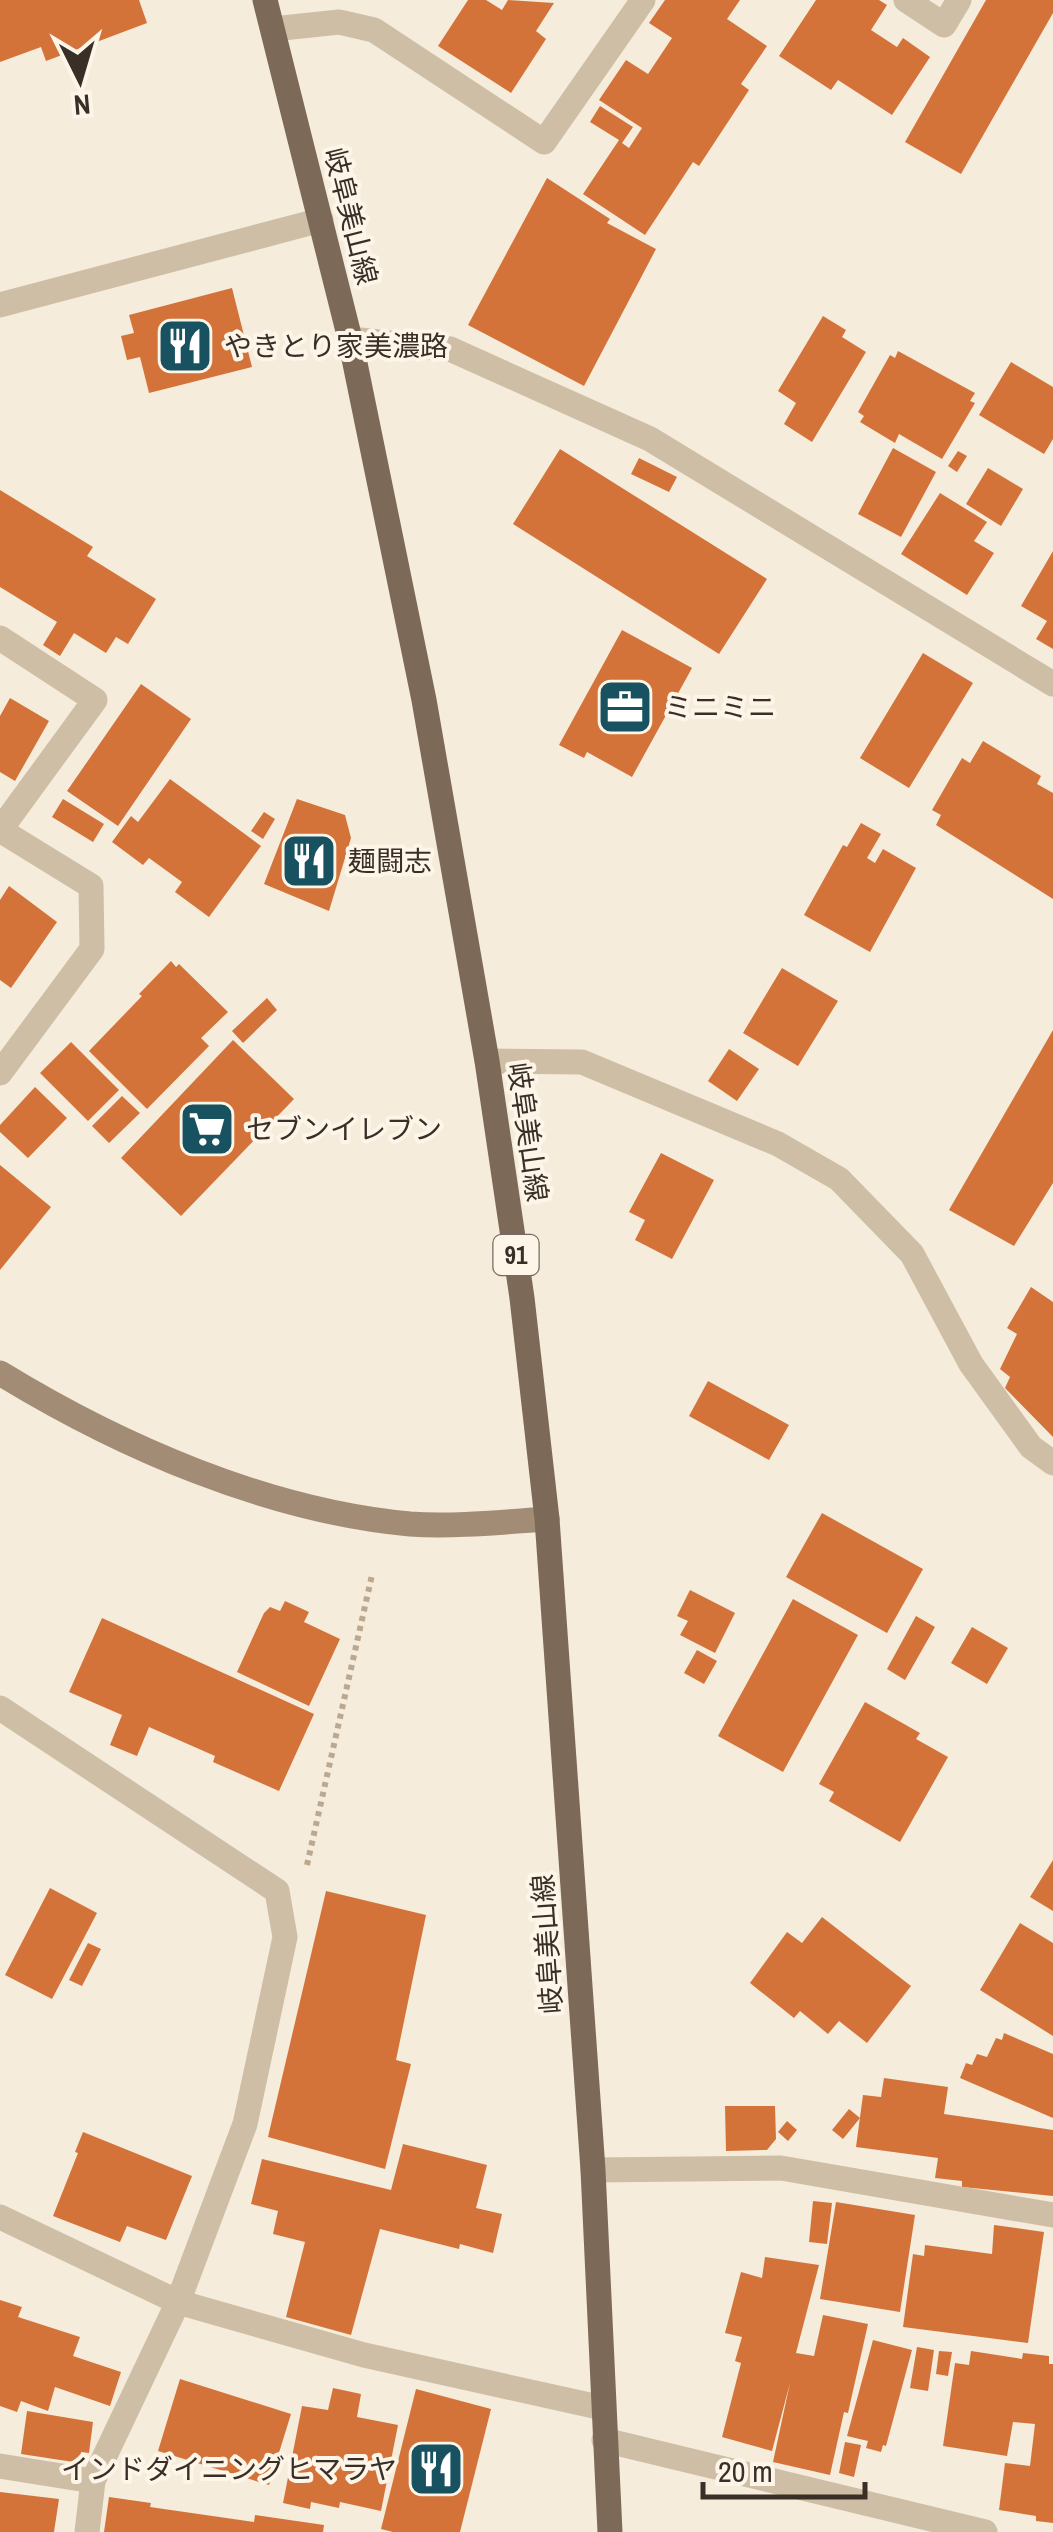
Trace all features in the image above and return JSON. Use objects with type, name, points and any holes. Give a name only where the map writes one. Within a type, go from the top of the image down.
[{"type":"main road","name":"岐阜美山線","points":[[265,0],[350,338],[424,700],[487,1061],[522,1298],[547,1520],[592,2170],[610,2532]]},
{"type":"street","points":[[273,29],[339,22],[374,30],[544,142],[643,0]]},
{"type":"street","points":[[906,0],[944,24],[958,0]]},
{"type":"street","points":[[0,306],[320,220]]},
{"type":"street","points":[[350,338],[450,349],[650,439],[1053,684]]},
{"type":"street","points":[[0,638],[95,700],[0,830],[91,886],[92,949],[0,1073]]},
{"type":"street","points":[[487,1061],[582,1062],[778,1144],[839,1180],[912,1254],[971,1364],[1030,1447],[1053,1463]]},
{"type":"street","points":[[0,1373],[85,1422],[174,1461],[305,1508],[408,1524],[547,1520]]},
{"type":"street","points":[[0,1708],[277,1891],[284,1937],[245,2124],[178,2302],[93,2481],[87,2532]]},
{"type":"street","points":[[592,2170],[781,2168],[1053,2215]]},
{"type":"street","points":[[0,2218],[178,2302],[364,2355],[603,2408]]},
{"type":"street","points":[[604,2440],[985,2532]]},
{"type":"street","points":[[0,2466],[93,2481]]},
{"type":"path","points":[[277,1891],[305,1873],[372,1575]]},
{"type":"building","points":[[0,0],[139,0],[147,23],[46,61],[41,47],[0,62]]},
{"type":"building","points":[[468,0],[486,0],[502,10],[508,0],[554,3],[536,31],[546,39],[511,93],[438,46]]},
{"type":"building","points":[[665,0],[740,0],[727,19],[767,46],[741,84],[749,90],[699,166],[693,162],[645,235],[583,194],[619,140],[590,122],[600,106],[633,127],[622,143],[629,148],[642,128],[599,100],[626,60],[648,74],[672,38],[649,23]]},
{"type":"building","points":[[816,0],[879,0],[887,5],[871,30],[897,47],[903,38],[930,57],[892,115],[838,80],[831,90],[779,56]]},
{"type":"building","points":[[986,0],[1053,0],[1053,13],[961,174],[905,142]]},
{"type":"building","points":[[547,178],[610,219],[607,223],[656,249],[584,386],[468,325]]},
{"type":"building","name":"やきとり家美濃路","points":[[232,288],[252,367],[149,393],[140,357],[127,360],[121,336],[134,333],[129,315]]},
{"type":"building","points":[[823,316],[846,330],[842,337],[866,352],[812,442],[784,424],[796,403],[778,391]]},
{"type":"building","points":[[898,351],[975,393],[970,401],[975,403],[942,459],[899,434],[895,443],[860,422],[864,416],[858,412],[890,355],[895,358]]},
{"type":"building","points":[[1011,362],[1053,387],[1053,439],[1044,454],[979,415]]},
{"type":"building","points":[[893,448],[936,472],[901,537],[858,514]]},
{"type":"building","points":[[560,449],[767,579],[719,654],[513,524]]},
{"type":"building","points":[[958,451],[967,456],[957,472],[948,466]]},
{"type":"building","points":[[639,458],[677,477],[669,492],[631,474]]},
{"type":"building","points":[[988,468],[1023,489],[1001,526],[966,504]]},
{"type":"building","points":[[0,490],[93,547],[87,556],[156,599],[128,644],[116,637],[106,653],[74,633],[60,656],[43,645],[57,622],[0,587]]},
{"type":"building","points":[[940,493],[987,522],[974,541],[994,553],[967,595],[901,554]]},
{"type":"building","points":[[1053,551],[1053,649],[1036,639],[1047,621],[1021,606]]},
{"type":"building","name":"ミニミニ","points":[[622,630],[692,668],[632,777],[587,752],[584,758],[559,745]]},
{"type":"building","points":[[923,653],[973,683],[909,788],[860,758]]},
{"type":"building","points":[[141,684],[191,719],[118,826],[67,791]]},
{"type":"building","points":[[10,698],[49,721],[15,781],[0,772],[0,716]]},
{"type":"building","points":[[983,741],[1041,776],[1037,784],[1053,793],[1053,899],[936,825],[941,815],[932,810],[962,758],[970,763]]},
{"type":"building","points":[[170,779],[261,846],[209,917],[175,892],[182,882],[149,858],[143,865],[112,842],[131,816],[138,822]]},
{"type":"building","points":[[63,799],[104,824],[93,842],[52,817]]},
{"type":"building","name":"麺闘志","points":[[297,799],[345,815],[351,838],[329,911],[264,884]]},
{"type":"building","points":[[264,812],[275,819],[263,839],[251,831]]},
{"type":"building","points":[[861,823],[881,834],[867,858],[875,863],[883,849],[916,868],[870,952],[804,915],[843,845],[847,847]]},
{"type":"building","points":[[9,886],[57,922],[11,988],[0,980],[0,900]]},
{"type":"building","points":[[171,961],[176,967],[179,964],[228,1012],[201,1038],[209,1046],[147,1109],[89,1051]]},
{"type":"building","points":[[782,968],[838,1001],[798,1066],[743,1033]]},
{"type":"building","points":[[267,998],[277,1010],[243,1043],[232,1031]]},
{"type":"building","points":[[1053,1030],[1053,1183],[1014,1246],[949,1210]]},
{"type":"building","name":"セブンイレブン","points":[[233,1040],[294,1099],[181,1216],[121,1158]]},
{"type":"building","points":[[71,1042],[119,1090],[88,1121],[40,1073]]},
{"type":"building","points":[[729,1049],[759,1069],[737,1101],[708,1081]]},
{"type":"building","points":[[35,1087],[67,1118],[28,1158],[0,1132],[0,1125]]},
{"type":"building","points":[[122,1096],[140,1113],[109,1143],[92,1126]]},
{"type":"building","points":[[661,1153],[714,1180],[672,1259],[635,1240],[645,1220],[629,1212]]},
{"type":"building","points":[[0,1165],[51,1207],[0,1270]]},
{"type":"building","points":[[1031,1287],[1053,1302],[1053,1437],[1005,1388],[1010,1377],[1000,1369],[1017,1334],[1007,1328]]},
{"type":"building","points":[[708,1381],[789,1425],[769,1460],[689,1416]]},
{"type":"building","points":[[822,1513],[923,1569],[887,1633],[786,1577]]},
{"type":"building","points":[[690,1590],[735,1613],[715,1653],[680,1635],[688,1621],[677,1616]]},
{"type":"building","points":[[793,1599],[858,1635],[783,1772],[718,1736]]},
{"type":"building","points":[[285,1601],[309,1612],[304,1622],[340,1639],[309,1706],[237,1672],[264,1613],[270,1607],[280,1611]]},
{"type":"building","points":[[916,1616],[935,1627],[905,1680],[887,1669]]},
{"type":"building","points":[[102,1618],[314,1714],[279,1791],[213,1762],[215,1756],[149,1727],[137,1756],[110,1745],[122,1715],[69,1692]]},
{"type":"building","points":[[972,1627],[1008,1648],[987,1684],[951,1663]]},
{"type":"building","points":[[697,1650],[717,1661],[704,1684],[684,1673]]},
{"type":"building","points":[[865,1702],[920,1733],[916,1739],[948,1757],[900,1842],[829,1801],[834,1792],[819,1784]]},
{"type":"building","points":[[1053,1860],[1053,1911],[1030,1897]]},
{"type":"building","points":[[50,1888],[97,1913],[52,1999],[5,1975]]},
{"type":"building","points":[[326,1891],[426,1915],[396,2060],[411,2064],[385,2169],[268,2137]]},
{"type":"building","points":[[822,1917],[911,1986],[867,2043],[839,2021],[828,2034],[800,2011],[794,2018],[750,1983],[787,1932],[802,1943]]},
{"type":"building","points":[[1020,1923],[1053,1943],[1053,2036],[980,1990]]},
{"type":"building","points":[[88,1943],[101,1949],[82,1986],[69,1980]]},
{"type":"building","points":[[1004,2033],[1053,2054],[1053,2118],[960,2078],[966,2063],[972,2065],[977,2054],[987,2057],[996,2038],[1002,2040]]},
{"type":"building","points":[[884,2078],[948,2087],[944,2114],[1053,2130],[1053,2196],[962,2187],[962,2181],[935,2178],[938,2158],[856,2147],[863,2095],[881,2097]]},
{"type":"building","points":[[725,2106],[775,2106],[776,2139],[767,2150],[726,2151]]},
{"type":"building","points":[[849,2109],[860,2118],[843,2139],[832,2130]]},
{"type":"building","points":[[787,2121],[797,2130],[788,2141],[778,2132]]},
{"type":"building","points":[[83,2132],[192,2176],[166,2240],[127,2226],[120,2242],[53,2216]]},
{"type":"building","points":[[403,2144],[487,2165],[476,2208],[502,2214],[493,2253],[460,2244],[459,2249],[380,2229],[351,2335],[286,2317],[305,2242],[273,2234],[278,2211],[251,2204],[262,2159],[391,2190]]},
{"type":"building","points":[[813,2201],[832,2203],[827,2244],[809,2242]]},
{"type":"building","points":[[836,2202],[915,2215],[900,2312],[820,2299]]},
{"type":"building","points":[[994,2225],[1044,2232],[1028,2343],[903,2327],[913,2254],[924,2256],[925,2245],[992,2254]]},
{"type":"building","points":[[765,2257],[819,2265],[796,2353],[814,2356],[823,2315],[868,2324],[830,2475],[773,2462],[790,2383],[772,2451],[722,2437],[741,2363],[735,2361],[742,2337],[725,2333],[741,2272],[762,2278]]},
{"type":"building","points":[[0,2300],[22,2307],[18,2317],[80,2337],[73,2356],[121,2372],[110,2406],[55,2387],[48,2411],[21,2401],[17,2412],[0,2406]]},
{"type":"building","points":[[873,2340],[912,2350],[886,2446],[881,2452],[866,2448],[868,2441],[847,2436]]},
{"type":"building","points":[[917,2347],[934,2350],[928,2391],[910,2388]]},
{"type":"building","points":[[939,2351],[952,2352],[948,2376],[936,2374]]},
{"type":"building","points":[[971,2351],[1022,2359],[1023,2353],[1049,2356],[1049,2364],[1053,2364],[1053,2523],[999,2510],[1005,2463],[1030,2466],[1035,2424],[1013,2422],[1007,2456],[943,2446],[955,2363],[969,2365]]},
{"type":"building","points":[[180,2379],[291,2414],[269,2485],[158,2451]]},
{"type":"building","points":[[333,2388],[361,2394],[357,2417],[398,2425],[381,2511],[340,2502],[339,2508],[311,2502],[310,2509],[283,2503],[302,2406],[328,2410]]},
{"type":"building","name":"インドダイニングヒマラヤ","points":[[416,2389],[491,2409],[460,2532],[381,2529]]},
{"type":"building","points":[[27,2411],[93,2422],[89,2453],[81,2452],[80,2463],[21,2454]]},
{"type":"building","points":[[845,2442],[861,2445],[854,2477],[839,2473]]},
{"type":"building","points":[[0,2492],[59,2499],[54,2532],[0,2532]]},
{"type":"building","points":[[109,2497],[254,2522],[255,2515],[324,2525],[323,2532],[104,2532]]},
{"type":"place","name":"やきとり家美濃路","points":[[185,346]]},
{"type":"place","name":"ミニミニ","points":[[625,707]]},
{"type":"place","name":"麺闘志","points":[[309,861]]},
{"type":"place","name":"セブンイレブン","points":[[207,1129]]},
{"type":"place","name":"インドダイニングヒマラヤ","points":[[436,2469]]}]
